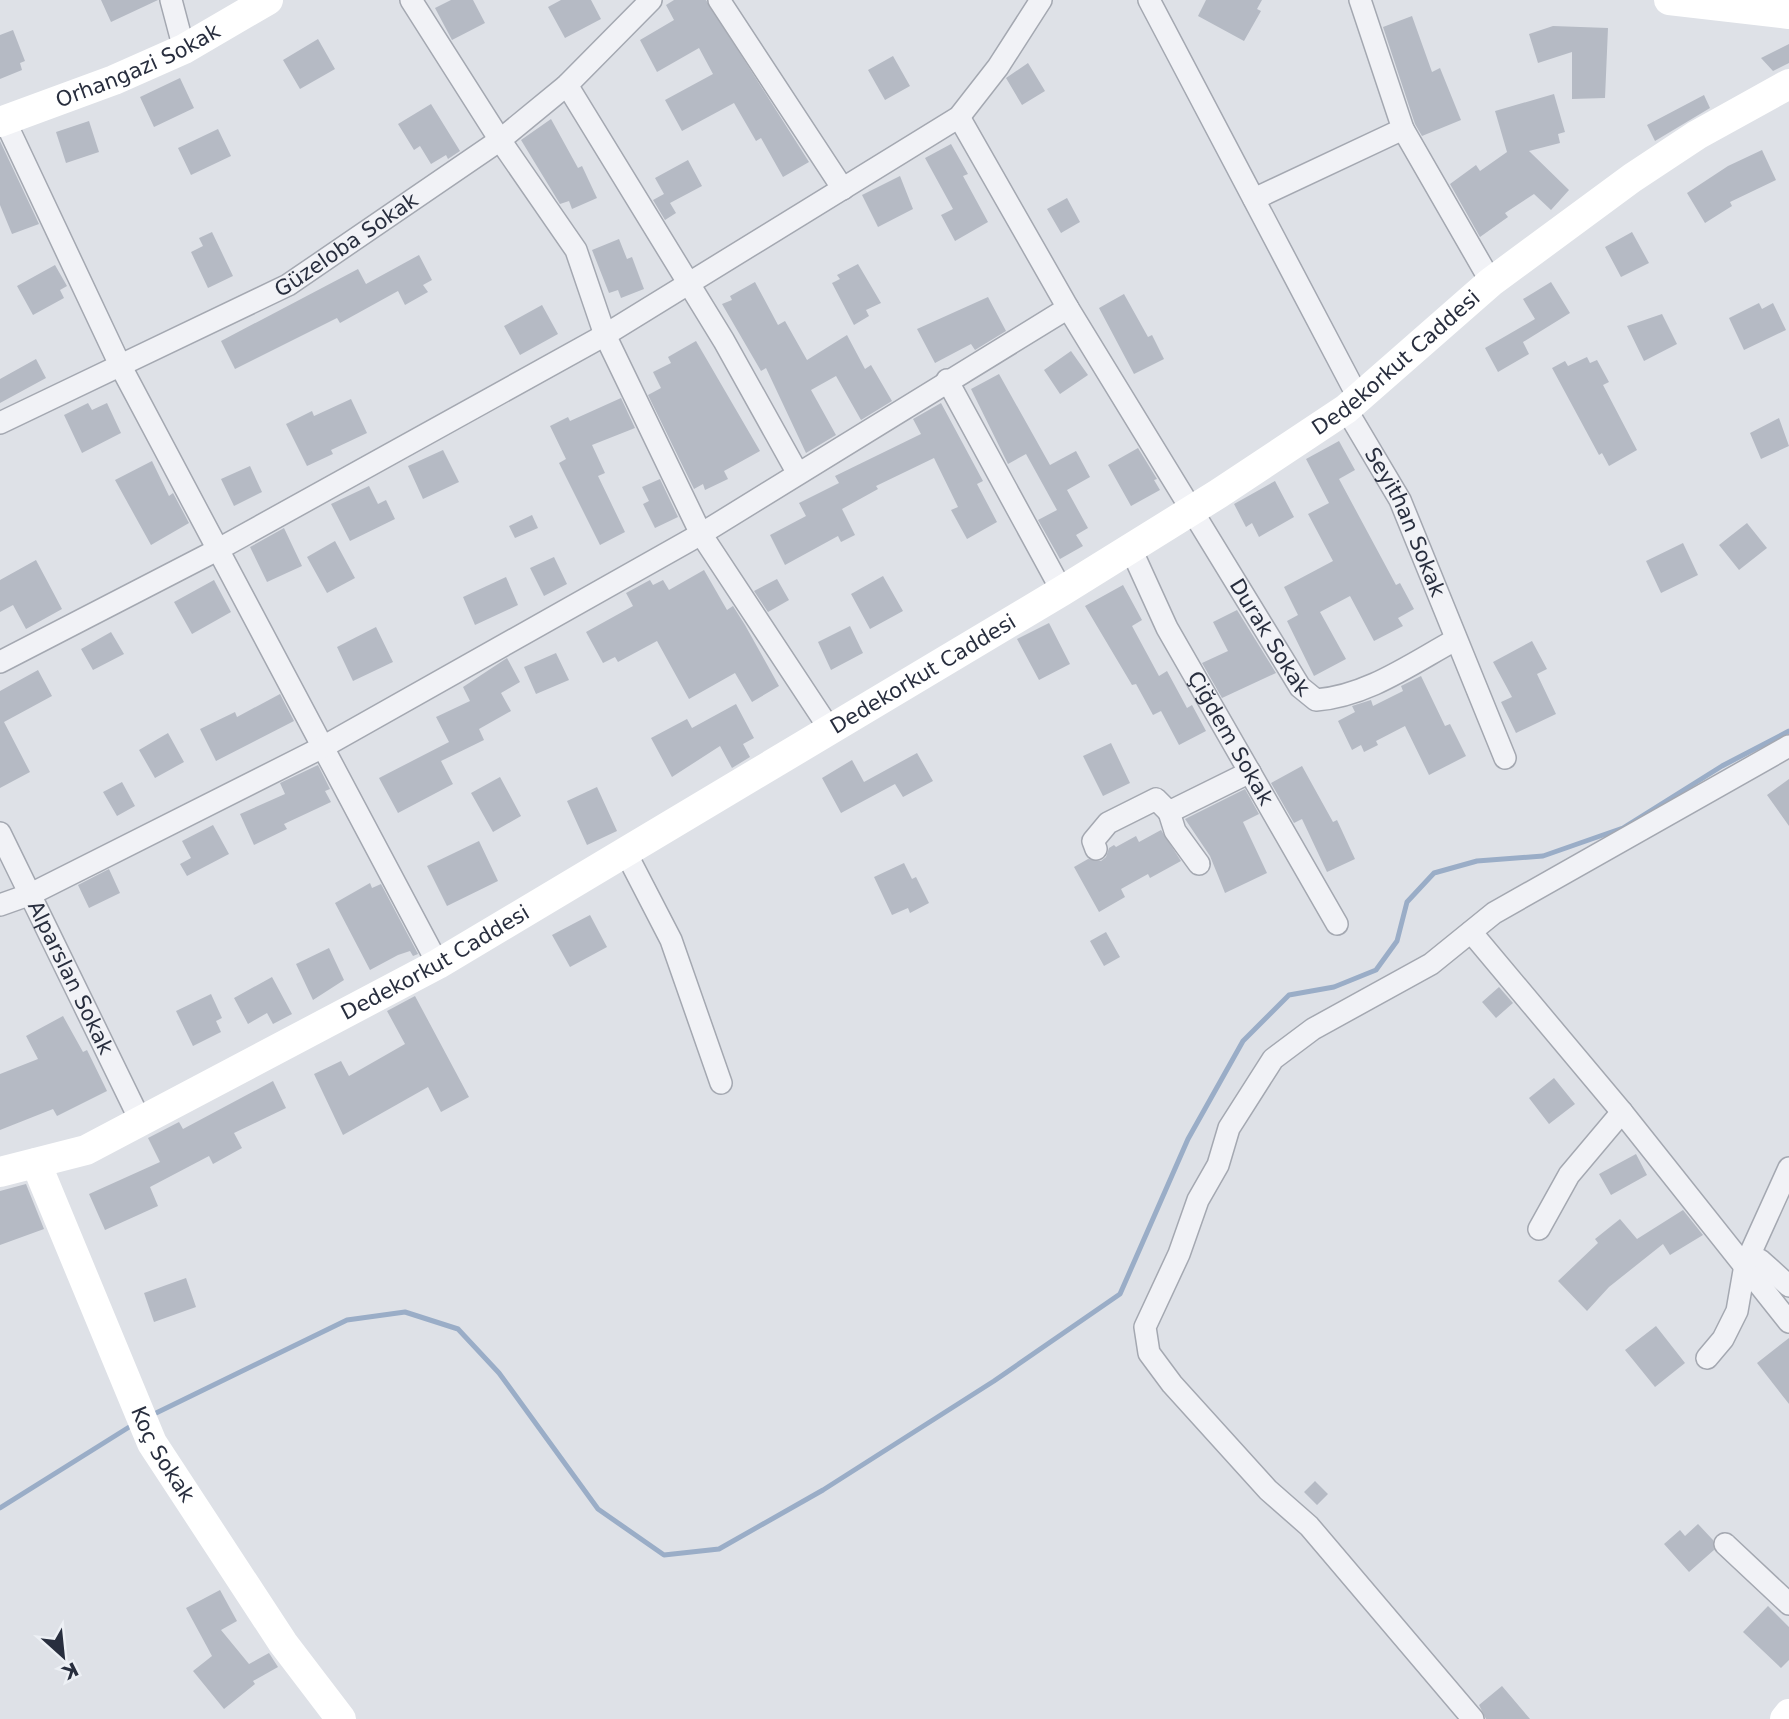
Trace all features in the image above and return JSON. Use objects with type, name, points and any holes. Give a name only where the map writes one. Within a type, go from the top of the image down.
[{"type":"street","points":[[171,0],[184,49]]},
{"type":"street","name":"Orhangazi Sokak","points":[[2,121],[114,80],[184,49],[268,0]]},
{"type":"street","points":[[411,0],[500,140],[576,250],[605,335],[701,534],[829,729]]},
{"type":"street","name":"Güzeloba Sokak","points":[[0,423],[288,285],[500,140],[567,85],[650,0]]},
{"type":"street","points":[[719,0],[843,189]]},
{"type":"street","points":[[0,662],[217,550],[605,335],[959,117],[998,67],[1041,0]]},
{"type":"street","name":"Seyithan Sokak","points":[[1149,0],[1254,199],[1400,500],[1505,758]]},
{"type":"street","points":[[1360,0],[1403,129],[1491,282]]},
{"type":"street","points":[[1669,0],[1747,4],[1789,14]]},
{"type":"street","name":"Dedekorkut Caddesi","points":[[0,1172],[86,1150],[438,964],[1062,591],[1352,404],[1491,282],[1697,135],[1789,84]]},
{"type":"street","points":[[567,85],[689,283],[797,472]]},
{"type":"street","points":[[959,117],[1068,307],[1190,510]]},
{"type":"street","points":[[2,121],[120,365],[438,964]]},
{"type":"street","points":[[1254,199],[1403,129]]},
{"type":"street","points":[[0,905],[31,894],[323,747],[701,534],[797,472],[1068,307]]},
{"type":"street","points":[[947,380],[1062,591]]},
{"type":"street","name":"Durak Sokak","points":[[1190,510],[1300,687],[1316,701],[1340,699],[1367,688],[1455,640]]},
{"type":"street","name":"Çiğdem Sokak","points":[[1131,549],[1167,628],[1337,924]]},
{"type":"street","points":[[1473,1719],[1309,1526],[1268,1490],[1172,1384],[1149,1353],[1145,1327],[1179,1254],[1198,1200],[1217,1165],[1229,1128],[1273,1059],[1313,1029],[1432,964],[1494,913],[1789,746]]},
{"type":"street","points":[[1169,812],[1250,772]]},
{"type":"street","points":[[1096,849],[1093,841],[1108,823],[1156,799],[1169,812],[1175,831],[1199,864]]},
{"type":"street","name":"Alparslan Sokak","points":[[0,833],[141,1122]]},
{"type":"street","points":[[626,853],[671,940],[721,1083]]},
{"type":"street","points":[[1471,932],[1622,1112],[1789,1321]]},
{"type":"street","points":[[1539,1229],[1569,1175],[1622,1112]]},
{"type":"street","name":"Koç Sokak","points":[[36,1163],[143,1420],[283,1643],[341,1719]]},
{"type":"street","points":[[1707,1358],[1723,1339],[1737,1311],[1745,1265],[1789,1168]]},
{"type":"street","points":[[1745,1265],[1760,1260],[1789,1286]]},
{"type":"street","points":[[1725,1544],[1789,1604]]},
{"type":"street","points":[[1785,1719],[1789,1714]]},
{"type":"building","points":[[101,0],[158,0],[111,22]]},
{"type":"building","points":[[451,0],[473,0],[485,23],[452,40],[435,8]]},
{"type":"building","points":[[561,0],[591,0],[601,19],[565,38],[548,7]]},
{"type":"building","points":[[674,0],[706,0],[809,162],[783,177],[761,138],[756,141],[734,103],[682,131],[665,100],[713,74],[699,48],[657,72],[640,40],[674,20],[666,5]]},
{"type":"building","points":[[1206,0],[1262,0],[1257,9],[1261,11],[1244,41],[1198,16]]},
{"type":"building","points":[[1412,16],[1432,72],[1440,68],[1461,120],[1422,136],[1415,124],[1383,27]]},
{"type":"building","points":[[1553,26],[1608,28],[1605,98],[1572,99],[1572,52],[1538,63],[1529,34]]},
{"type":"building","points":[[13,30],[25,61],[20,63],[22,70],[0,79],[0,35]]},
{"type":"building","points":[[318,39],[335,69],[300,89],[283,60]]},
{"type":"building","points":[[1789,44],[1789,63],[1773,71],[1761,58]]},
{"type":"building","points":[[893,56],[910,86],[885,100],[868,70]]},
{"type":"building","points":[[1028,63],[1045,91],[1022,105],[1006,78]]},
{"type":"building","points":[[180,78],[194,108],[154,127],[140,97]]},
{"type":"building","points":[[1554,94],[1565,132],[1558,134],[1560,143],[1529,151],[1569,190],[1551,210],[1534,194],[1505,213],[1508,217],[1480,237],[1450,184],[1476,165],[1480,171],[1507,152],[1495,111]]},
{"type":"building","points":[[1704,95],[1710,108],[1655,141],[1647,125]]},
{"type":"building","points":[[431,104],[460,151],[448,159],[446,155],[431,164],[420,146],[414,150],[398,124]]},
{"type":"building","points":[[551,119],[578,168],[582,166],[597,198],[572,209],[569,201],[560,204],[521,140]]},
{"type":"building","points":[[89,121],[99,152],[66,163],[56,132]]},
{"type":"building","points":[[218,129],[231,156],[191,175],[178,148]]},
{"type":"building","points":[[0,141],[39,224],[12,234],[0,205]]},
{"type":"building","points":[[951,144],[968,174],[963,176],[988,222],[955,241],[941,215],[953,209],[925,158]]},
{"type":"building","points":[[1762,150],[1776,180],[1730,202],[1732,206],[1705,223],[1687,193],[1728,166]]},
{"type":"building","points":[[688,160],[702,186],[670,203],[676,213],[665,220],[653,200],[664,194],[655,178]]},
{"type":"building","points":[[900,176],[913,209],[878,227],[862,195]]},
{"type":"building","points":[[1067,198],[1080,222],[1061,233],[1047,209]]},
{"type":"building","points":[[212,232],[233,276],[208,288],[191,252],[203,246],[199,238]]},
{"type":"building","points":[[1632,232],[1649,263],[1621,277],[1605,247]]},
{"type":"building","points":[[619,239],[627,259],[632,257],[644,289],[621,298],[618,290],[609,293],[592,250]]},
{"type":"building","points":[[419,255],[432,280],[423,285],[428,292],[405,305],[398,291],[340,323],[337,318],[235,369],[221,341],[358,269],[366,284]]},
{"type":"building","points":[[858,264],[881,303],[866,310],[869,316],[854,325],[832,283],[840,279],[837,275]]},
{"type":"building","points":[[55,265],[67,286],[60,290],[64,298],[33,315],[17,286]]},
{"type":"building","points":[[755,282],[778,325],[785,321],[807,360],[847,335],[865,369],[871,365],[892,401],[861,420],[836,376],[811,390],[836,435],[806,453],[766,368],[761,371],[722,304],[732,300],[730,296]]},
{"type":"building","points":[[1551,282],[1570,313],[1523,342],[1529,354],[1498,372],[1485,348],[1535,319],[1523,299]]},
{"type":"building","points":[[1124,294],[1148,337],[1152,335],[1164,359],[1134,374],[1099,308]]},
{"type":"building","points":[[988,297],[1006,331],[975,350],[971,344],[935,363],[917,329]]},
{"type":"building","points":[[1759,303],[1762,309],[1773,303],[1786,330],[1744,350],[1729,318]]},
{"type":"building","points":[[542,305],[558,334],[520,355],[504,326]]},
{"type":"building","points":[[1662,314],[1677,344],[1644,361],[1627,326]]},
{"type":"building","points":[[696,341],[760,451],[724,471],[728,479],[705,490],[703,484],[694,489],[648,395],[661,388],[653,372],[671,363],[668,357]]},
{"type":"building","points":[[1071,351],[1088,375],[1060,394],[1044,370]]},
{"type":"building","points":[[1587,357],[1590,363],[1597,360],[1609,382],[1603,385],[1637,450],[1609,466],[1602,453],[1599,455],[1552,368],[1565,361],[1568,366]]},
{"type":"building","points":[[36,359],[46,378],[0,403],[0,379]]},
{"type":"building","points":[[999,374],[1050,465],[1076,451],[1090,477],[1067,490],[1088,528],[1076,535],[1083,546],[1060,559],[1038,520],[1057,510],[1026,454],[1008,464],[971,389]]},
{"type":"building","points":[[621,398],[635,428],[592,445],[605,473],[598,476],[625,532],[600,545],[559,463],[566,459],[550,426],[568,417],[570,421]]},
{"type":"building","points":[[351,399],[367,433],[331,450],[333,454],[307,466],[286,424],[312,411],[314,416]]},
{"type":"building","points":[[88,403],[92,410],[107,403],[121,433],[82,453],[64,415]]},
{"type":"building","points":[[941,403],[983,481],[977,484],[997,522],[967,539],[951,510],[958,507],[934,458],[876,486],[878,489],[842,509],[855,535],[841,542],[838,536],[785,565],[770,535],[806,516],[799,503],[839,483],[835,476],[921,434],[913,419]]},
{"type":"building","points":[[1779,418],[1789,446],[1761,459],[1750,433]]},
{"type":"building","points":[[1339,441],[1355,470],[1339,479],[1396,585],[1400,583],[1414,609],[1398,618],[1403,626],[1374,641],[1350,596],[1320,612],[1346,659],[1314,676],[1287,621],[1298,615],[1284,587],[1333,561],[1308,514],[1329,503],[1306,459]]},
{"type":"building","points":[[1138,448],[1157,479],[1154,480],[1160,490],[1131,506],[1108,465]]},
{"type":"building","points":[[443,450],[459,482],[423,499],[408,466]]},
{"type":"building","points":[[152,461],[169,496],[173,493],[189,523],[151,545],[115,480]]},
{"type":"building","points":[[250,466],[262,492],[234,506],[221,479]]},
{"type":"building","points":[[660,479],[678,517],[655,528],[643,504],[649,501],[642,487]]},
{"type":"building","points":[[1275,481],[1294,517],[1259,537],[1252,523],[1246,527],[1234,504]]},
{"type":"building","points":[[369,486],[378,504],[386,500],[395,519],[350,541],[331,504]]},
{"type":"building","points":[[532,515],[538,528],[515,538],[509,526]]},
{"type":"building","points":[[1747,523],[1767,548],[1739,570],[1719,545]]},
{"type":"building","points":[[284,528],[302,566],[267,582],[250,547]]},
{"type":"building","points":[[335,541],[355,578],[327,593],[307,557]]},
{"type":"building","points":[[1683,543],[1698,575],[1661,593],[1646,561]]},
{"type":"building","points":[[554,557],[567,584],[544,596],[530,568]]},
{"type":"building","points":[[36,560],[62,609],[26,629],[13,605],[0,612],[0,580]]},
{"type":"building","points":[[704,570],[727,610],[733,606],[779,686],[752,702],[735,673],[689,699],[657,641],[618,662],[615,657],[603,663],[586,632],[633,606],[626,593],[650,580],[653,585],[663,580],[669,590]]},
{"type":"building","points":[[883,576],[903,611],[870,629],[851,594]]},
{"type":"building","points":[[506,577],[518,605],[475,625],[463,597]]},
{"type":"building","points":[[777,579],[789,600],[768,612],[754,591]]},
{"type":"building","points":[[214,580],[231,612],[192,634],[174,602]]},
{"type":"building","points":[[1123,585],[1142,620],[1132,626],[1159,676],[1167,671],[1187,708],[1192,705],[1206,731],[1179,745],[1161,711],[1153,715],[1136,684],[1132,685],[1085,606]]},
{"type":"building","points":[[1237,610],[1276,673],[1222,698],[1202,663],[1228,651],[1213,622]]},
{"type":"building","points":[[1049,623],[1070,664],[1039,680],[1017,639]]},
{"type":"building","points":[[850,626],[863,653],[831,670],[818,642]]},
{"type":"building","points":[[376,627],[393,662],[353,681],[337,647]]},
{"type":"building","points":[[111,632],[124,654],[93,670],[81,649]]},
{"type":"building","points":[[1532,641],[1547,669],[1537,674],[1556,714],[1516,733],[1501,702],[1512,697],[1493,662]]},
{"type":"building","points":[[556,653],[569,680],[536,694],[524,667]]},
{"type":"building","points":[[507,658],[520,682],[501,693],[511,711],[479,729],[484,740],[441,761],[453,784],[398,813],[379,778],[449,742],[436,717],[470,701],[463,687]]},
{"type":"building","points":[[38,670],[52,696],[4,722],[30,772],[0,788],[0,691]]},
{"type":"building","points":[[1421,676],[1445,726],[1450,724],[1466,756],[1429,775],[1405,726],[1376,741],[1378,745],[1364,752],[1361,745],[1352,750],[1338,721],[1355,712],[1352,706],[1371,700],[1373,706],[1403,691],[1401,686]]},
{"type":"building","points":[[280,694],[294,721],[216,761],[200,729],[235,712],[237,717]]},
{"type":"building","points":[[736,704],[754,738],[743,744],[750,757],[732,768],[720,746],[672,777],[651,738],[687,719],[692,728]]},
{"type":"building","points":[[168,733],[184,762],[155,778],[139,750]]},
{"type":"building","points":[[1111,743],[1130,783],[1103,796],[1083,756]]},
{"type":"building","points":[[917,753],[933,781],[903,797],[895,784],[841,813],[822,778],[852,760],[864,782]]},
{"type":"building","points":[[318,765],[330,789],[325,791],[331,802],[284,824],[287,829],[254,845],[240,814],[285,794],[280,783]]},
{"type":"building","points":[[1302,766],[1333,822],[1337,820],[1355,859],[1327,872],[1302,819],[1294,823],[1271,783]]},
{"type":"building","points":[[500,777],[521,816],[493,832],[471,793]]},
{"type":"building","points":[[1789,779],[1789,826],[1767,795]]},
{"type":"building","points":[[122,782],[135,806],[117,816],[103,792]]},
{"type":"building","points":[[597,787],[617,831],[587,845],[567,801]]},
{"type":"building","points":[[1245,789],[1259,814],[1243,822],[1267,873],[1225,893],[1210,856],[1185,819]]},
{"type":"building","points":[[213,825],[229,854],[187,876],[180,864],[191,858],[182,841]]},
{"type":"building","points":[[1161,830],[1181,861],[1150,878],[1148,874],[1121,889],[1125,897],[1099,912],[1074,867],[1088,859],[1101,861],[1114,845],[1116,847],[1136,836],[1139,842]]},
{"type":"building","points":[[479,841],[498,881],[447,906],[427,866]]},
{"type":"building","points":[[904,863],[912,879],[916,877],[929,903],[910,913],[908,908],[892,915],[874,877]]},
{"type":"building","points":[[109,869],[120,893],[89,908],[78,885]]},
{"type":"building","points":[[370,883],[372,888],[381,884],[418,954],[413,956],[410,951],[398,955],[370,970],[335,903]]},
{"type":"building","points":[[590,915],[607,947],[570,967],[552,935]]},
{"type":"building","points":[[1106,932],[1120,957],[1104,966],[1090,941]]},
{"type":"building","points":[[329,948],[344,980],[313,1000],[296,964]]},
{"type":"building","points":[[272,977],[292,1014],[273,1024],[267,1013],[248,1024],[234,998]]},
{"type":"building","points":[[1499,987],[1513,1003],[1496,1018],[1482,1002]]},
{"type":"building","points":[[211,994],[222,1018],[216,1021],[221,1032],[193,1046],[176,1011]]},
{"type":"building","points":[[415,996],[469,1097],[441,1112],[428,1087],[343,1135],[314,1074],[341,1061],[349,1076],[405,1044],[387,1011]]},
{"type":"building","points":[[63,1016],[83,1052],[87,1050],[107,1091],[57,1116],[53,1109],[0,1130],[0,1074],[38,1059],[26,1036]]},
{"type":"building","points":[[1554,1078],[1575,1104],[1549,1124],[1529,1098]]},
{"type":"building","points":[[273,1081],[286,1108],[234,1133],[242,1148],[213,1164],[209,1156],[150,1187],[158,1206],[105,1230],[89,1194],[160,1162],[148,1138],[179,1122],[183,1129]]},
{"type":"building","points":[[1636,1154],[1647,1175],[1611,1195],[1599,1174]]},
{"type":"building","points":[[26,1184],[44,1229],[0,1245],[0,1191]]},
{"type":"building","points":[[1683,1210],[1703,1235],[1670,1255],[1663,1244],[1609,1287],[1587,1311],[1558,1281],[1598,1243],[1595,1239],[1620,1219],[1637,1239]]},
{"type":"building","points":[[186,1278],[196,1307],[154,1322],[144,1293]]},
{"type":"building","points":[[1656,1326],[1685,1363],[1655,1387],[1625,1350]]},
{"type":"building","points":[[1789,1338],[1789,1404],[1757,1363]]},
{"type":"building","points":[[1315,1481],[1328,1494],[1317,1505],[1304,1492]]},
{"type":"building","points":[[1698,1524],[1713,1540],[1714,1550],[1689,1572],[1664,1544],[1680,1530],[1685,1536]]},
{"type":"building","points":[[220,1590],[237,1621],[221,1630],[249,1664],[269,1653],[278,1667],[253,1681],[255,1684],[224,1709],[193,1671],[212,1656],[186,1608]]},
{"type":"building","points":[[1768,1606],[1789,1627],[1789,1660],[1781,1668],[1743,1632]]},
{"type":"building","points":[[1502,1686],[1530,1719],[1486,1719],[1479,1705]]},
{"type":"waterway","points":[[152,1415],[347,1320],[405,1312],[458,1329],[499,1373],[598,1509],[664,1555],[719,1549],[823,1490],[994,1381],[1120,1294],[1188,1139],[1243,1041],[1289,995],[1334,987],[1376,970],[1397,941],[1407,902],[1434,873],[1477,861],[1543,856],[1623,828],[1722,766],[1789,731]]},
{"type":"waterway","points":[[0,1508],[134,1424]]}]
